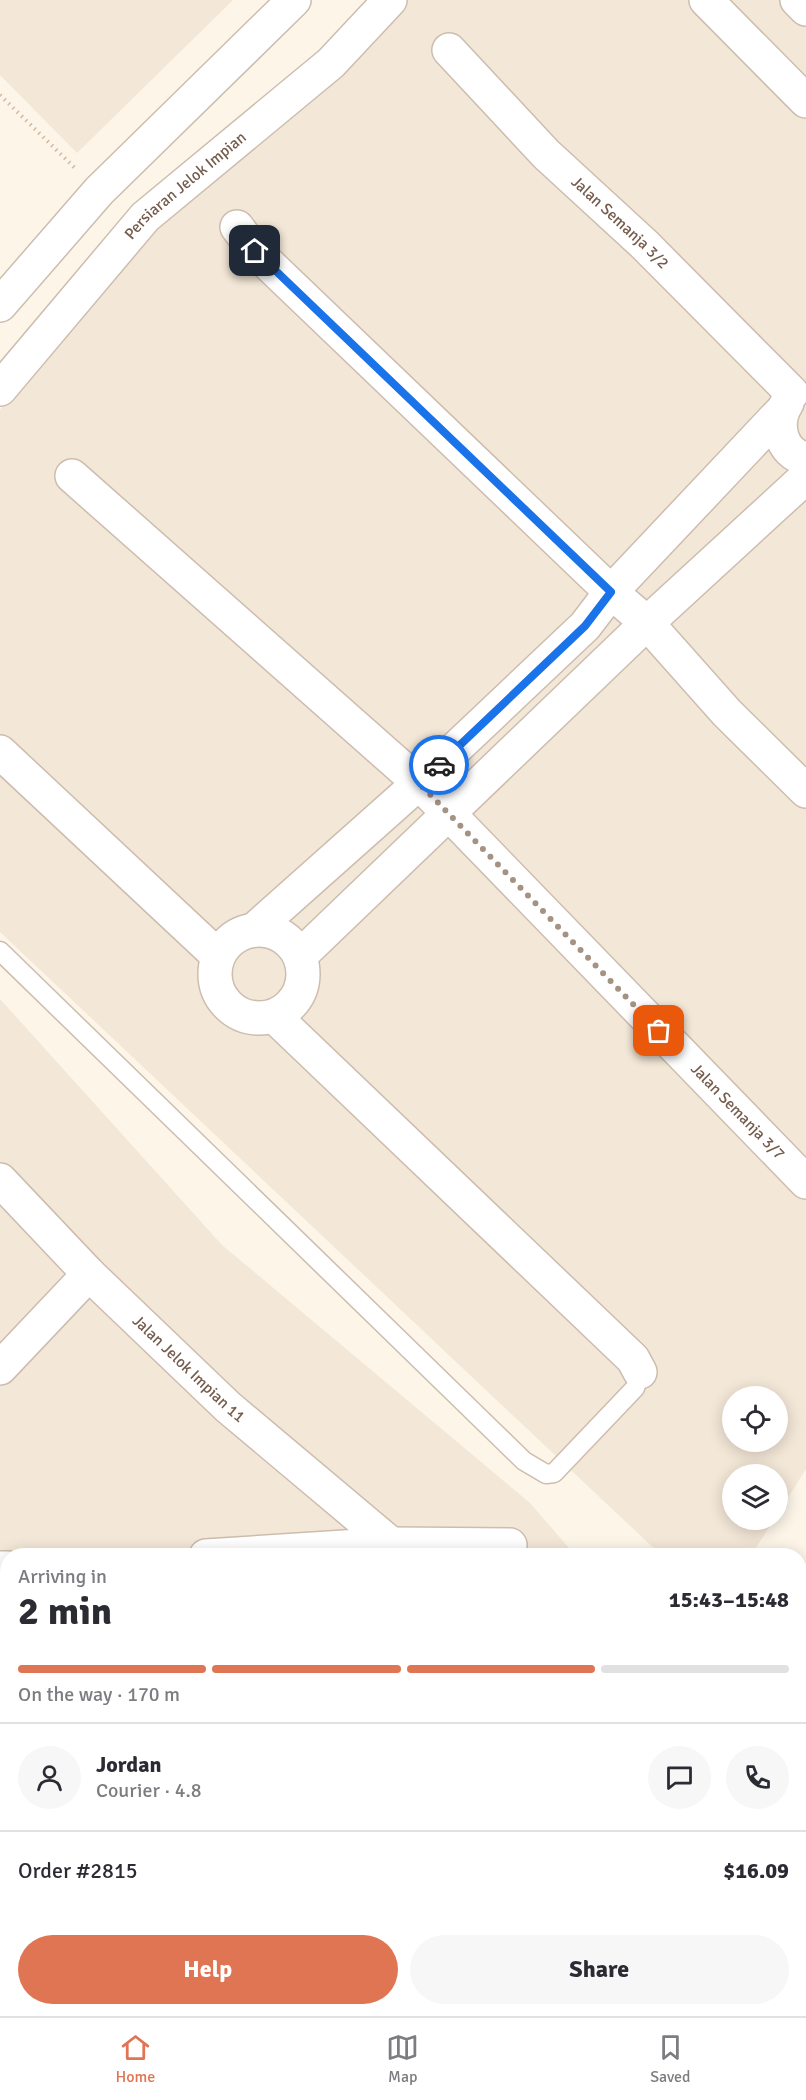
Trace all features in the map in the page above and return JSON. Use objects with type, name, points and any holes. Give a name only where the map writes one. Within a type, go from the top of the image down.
[{"type":"street","points":[[0,305],[99,191],[294,0]]},
{"type":"street","name":"Persiaran Jelok Impian","points":[[0,389],[145,218],[331,63],[390,0]]},
{"type":"street","points":[[706,0],[806,101]]},
{"type":"street","points":[[797,0],[806,9]]},
{"type":"street","name":"Jalan Semanja 3/2","points":[[449,50],[546,154],[645,245],[793,398]]},
{"type":"street","points":[[237,227],[255,251],[611,592],[647,623],[727,713],[806,791]]},
{"type":"street","points":[[793,398],[781,438],[797,457],[806,459]]},
{"type":"street","points":[[255,929],[274,932],[289,941],[300,956],[304,974],[300,992],[289,1007],[274,1016],[255,1018],[238,1013],[224,1000],[216,987],[215,971],[218,956],[227,943],[240,934],[255,929],[419,783],[585,626],[611,592],[793,398]]},
{"type":"street","name":"Jalan Semanja 3/7","points":[[72,476],[419,783],[806,1182]]},
{"type":"street","points":[[300,956],[647,623],[806,477]]},
{"type":"street","points":[[0,752],[218,956]]},
{"type":"street","points":[[274,1016],[633,1359],[640,1372]]},
{"type":"street","name":"Jalan Jelok Impian 11","points":[[0,1180],[89,1274],[228,1407],[391,1544]]},
{"type":"street","points":[[0,1368],[89,1274]]},
{"type":"street","points":[[329,1548],[391,1544],[510,1545]]},
{"type":"lane","points":[[0,951],[524,1461],[546,1474],[554,1473],[635,1389],[640,1372]]},
{"type":"path","points":[[0,94],[99,191]]},
{"type":"shaded area","points":[[0,0],[233,0],[77,153],[0,75]]},
{"type":"shaded area","points":[[377,0],[806,0],[806,1469],[788,1498],[788,1464],[722,1464],[722,1530],[767,1530],[756,1548],[654,1548],[0,932],[0,410],[135,219]]},
{"type":"shaded area","points":[[0,999],[222,1245],[530,1503],[569,1548],[0,1548]]},
{"type":"way so far","points":[[439,765],[419,783],[659,1031]]},
{"type":"route","points":[[255,251],[611,592],[585,626],[439,765]]}]
